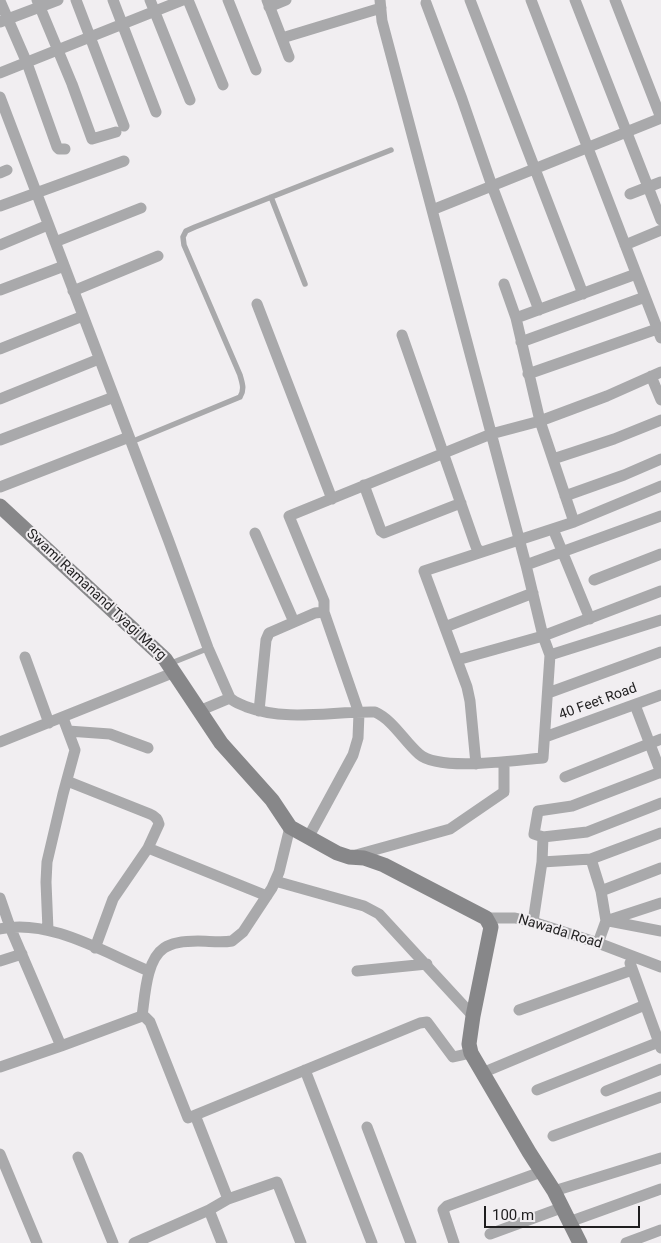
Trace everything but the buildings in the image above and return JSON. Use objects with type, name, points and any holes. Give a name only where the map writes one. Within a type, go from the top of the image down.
[{"type":"street","points":[[4,21],[38,4],[58,0]]},
{"type":"street","points":[[38,4],[72,84],[92,139],[120,129],[76,0]]},
{"type":"street","points":[[113,0],[156,112]]},
{"type":"street","points":[[150,0],[190,100]]},
{"type":"street","points":[[0,73],[27,64],[183,0]]},
{"type":"street","points":[[188,0],[224,85]]},
{"type":"street","points":[[228,0],[256,70]]},
{"type":"street","points":[[286,0],[268,3],[289,57]]},
{"type":"street","points":[[470,0],[582,294]]},
{"type":"street","points":[[528,374],[659,333],[531,0]]},
{"type":"street","points":[[575,0],[661,220]]},
{"type":"street","points":[[432,210],[661,118],[616,0]]},
{"type":"street","points":[[0,1],[4,21],[27,64],[57,147],[65,149]]},
{"type":"street","points":[[426,2],[538,310]]},
{"type":"street","points":[[0,97],[208,648],[230,698],[234,702],[259,711],[306,716],[375,712],[384,717],[419,755],[428,760],[476,764],[543,758],[546,737],[550,655],[543,636],[520,540],[382,21],[381,4],[282,38]]},
{"type":"street","points":[[0,206],[124,161]]},
{"type":"street","points":[[630,194],[661,182]]},
{"type":"street","points":[[55,242],[141,208]]},
{"type":"street","points":[[0,245],[48,226]]},
{"type":"street","points":[[625,245],[661,230]]},
{"type":"street","points":[[74,291],[158,256]]},
{"type":"street","points":[[0,290],[64,266]]},
{"type":"street","points":[[516,318],[636,274]]},
{"type":"street","points":[[504,284],[516,318],[540,421],[574,522]]},
{"type":"street","points":[[521,342],[645,297]]},
{"type":"street","points":[[257,304],[332,499]]},
{"type":"street","points":[[0,349],[83,316]]},
{"type":"street","points":[[402,335],[474,544],[482,552]]},
{"type":"street","points":[[0,399],[99,359]]},
{"type":"street","points":[[309,836],[353,756],[358,738],[358,712],[324,612],[324,600],[289,516],[491,434],[540,421],[607,396],[656,374],[661,400]]},
{"type":"street","points":[[0,440],[114,397]]},
{"type":"street","points":[[553,459],[614,439],[661,420]]},
{"type":"street","points":[[0,487],[130,439]]},
{"type":"street","points":[[565,496],[624,475],[661,459]]},
{"type":"street","points":[[364,485],[380,531],[384,534],[460,502]]},
{"type":"street","points":[[476,764],[470,701],[457,660],[424,572],[553,530],[661,486]]},
{"type":"street","name":"Swami Ramanand Tyagi Marg","points":[[0,506],[172,668],[221,743],[272,800],[290,827]]},
{"type":"street","points":[[526,565],[661,516]]},
{"type":"street","points":[[553,530],[590,618]]},
{"type":"street","points":[[255,534],[294,622]]},
{"type":"street","points":[[594,580],[661,554]]},
{"type":"street","points":[[457,660],[543,636],[661,591]]},
{"type":"street","points":[[445,627],[533,594]]},
{"type":"street","points":[[259,711],[267,636],[272,631],[315,613],[324,612]]},
{"type":"street","points":[[550,655],[661,620]]},
{"type":"street","points":[[548,693],[661,652]]},
{"type":"street","points":[[25,657],[49,723]]},
{"type":"street","points":[[0,742],[63,718],[172,668]]},
{"type":"street","name":"40 Feet Road","points":[[546,737],[661,695]]},
{"type":"street","points":[[199,711],[230,698]]},
{"type":"street","points":[[635,705],[661,773],[572,806],[538,811],[534,834],[543,837],[587,832],[661,803]]},
{"type":"street","points":[[48,930],[47,862],[75,750],[63,718]]},
{"type":"street","points":[[68,731],[110,734],[148,748]]},
{"type":"street","points":[[565,777],[661,739]]},
{"type":"street","points":[[142,1016],[149,971],[159,952],[168,946],[196,941],[226,942],[236,939],[243,932],[275,881],[285,851],[290,827],[337,853],[349,857],[450,829],[504,792],[504,762]]},
{"type":"street","points":[[67,781],[155,816],[158,824],[148,848],[113,898],[95,948]]},
{"type":"street","points":[[542,862],[591,859],[661,832]]},
{"type":"street","points":[[533,922],[542,862],[543,837]]},
{"type":"street","points":[[148,848],[267,896]]},
{"type":"street","name":"Nawada Road","points":[[349,857],[364,858],[384,865],[486,918],[515,918],[533,922],[627,953],[661,967]]},
{"type":"street","points":[[591,859],[601,891],[606,921],[598,943]]},
{"type":"street","points":[[601,891],[661,868]]},
{"type":"street","points":[[275,881],[351,902],[385,918],[473,1016]]},
{"type":"street","points":[[0,900],[5,928],[22,954],[61,1046]]},
{"type":"street","points":[[606,921],[661,903]]},
{"type":"street","points":[[486,918],[491,927],[473,1016],[469,1044],[471,1053],[554,1191],[579,1243]]},
{"type":"street","points":[[606,921],[661,931]]},
{"type":"street","points":[[5,928],[48,930],[149,971]]},
{"type":"street","points":[[538,1090],[660,1045],[627,953]]},
{"type":"street","points":[[0,961],[22,954]]},
{"type":"street","points":[[357,972],[426,964]]},
{"type":"street","points":[[519,1010],[632,970]]},
{"type":"street","points":[[482,1073],[645,1005]]},
{"type":"street","points":[[0,1067],[142,1016]]},
{"type":"street","points":[[142,1016],[150,1022],[188,1118],[424,1022],[430,1025],[453,1057],[471,1053]]},
{"type":"street","points":[[606,1091],[661,1069]]},
{"type":"street","points":[[305,1070],[372,1243]]},
{"type":"street","points":[[553,1136],[661,1097]]},
{"type":"street","points":[[195,1115],[228,1199]]},
{"type":"street","points":[[368,1127],[411,1243]]},
{"type":"street","points":[[0,1154],[37,1243]]},
{"type":"street","points":[[78,1157],[113,1243]]},
{"type":"street","points":[[554,1191],[661,1158]]},
{"type":"street","points":[[454,1243],[444,1216],[443,1210],[447,1206],[541,1172]]},
{"type":"street","points":[[134,1243],[150,1240],[228,1199],[278,1182],[301,1243]]},
{"type":"street","points":[[569,1222],[661,1189]]},
{"type":"street","points":[[490,1234],[561,1208]]},
{"type":"street","points":[[210,1210],[222,1243]]},
{"type":"street","points":[[626,1243],[661,1230]]},
{"type":"lane","points":[[130,439],[240,397],[242,393],[243,386],[240,375],[184,245],[183,237],[186,231],[391,150]]},
{"type":"lane","points":[[271,197],[304,284]]},
{"type":"lane","points":[[172,668],[204,650]]}]
